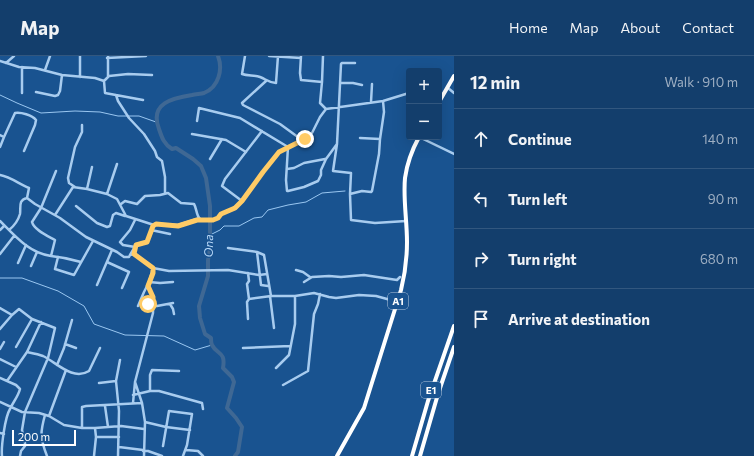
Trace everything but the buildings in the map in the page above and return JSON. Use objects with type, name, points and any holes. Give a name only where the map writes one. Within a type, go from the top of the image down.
[{"type":"highway","points":[[442,97],[454,76]]},
{"type":"highway","name":"A1","points":[[337,456],[364,408],[398,302],[406,262],[407,241],[405,178],[410,157],[418,140]]},
{"type":"highway","name":"E1","points":[[412,456],[428,401],[454,326]]},
{"type":"highway","name":"E1","points":[[420,456],[438,394],[454,347]]},
{"type":"street","points":[[6,63],[14,56]]},
{"type":"street","points":[[44,70],[50,56]]},
{"type":"street","points":[[80,56],[80,78]]},
{"type":"street","points":[[108,77],[108,57],[146,56]]},
{"type":"street","points":[[245,56],[242,74],[260,76],[266,81],[276,83],[278,56]]},
{"type":"street","points":[[269,56],[301,57],[301,80],[322,82]]},
{"type":"street","points":[[323,56],[320,103],[326,109]]},
{"type":"street","points":[[0,61],[62,75],[80,78],[96,78],[104,81]]},
{"type":"street","points":[[355,63],[341,64],[337,144],[333,171],[351,173],[350,194],[351,218],[353,221],[375,224],[406,221]]},
{"type":"street","points":[[22,67],[22,93]]},
{"type":"street","points":[[143,100],[104,93],[104,81],[108,77],[128,74],[152,75]]},
{"type":"street","points":[[36,92],[55,96],[58,95],[62,75]]},
{"type":"street","points":[[266,81],[242,103],[243,105],[280,124],[302,140]]},
{"type":"street","points":[[340,83],[362,85]]},
{"type":"street","points":[[371,102],[372,84]]},
{"type":"street","points":[[447,88],[454,93]]},
{"type":"street","points":[[76,206],[97,223],[108,227],[116,213],[154,225],[178,226],[182,223],[201,219],[213,220],[218,218],[221,214],[235,208],[242,201],[279,152],[311,135],[326,109],[383,101],[406,94]]},
{"type":"street","points":[[116,95],[122,108],[133,123],[144,134],[155,151],[157,157],[162,162],[165,177],[165,193]]},
{"type":"street","points":[[350,194],[362,191],[372,192],[383,124],[383,101]]},
{"type":"street","points":[[196,121],[199,108],[240,118],[288,147]]},
{"type":"street","points":[[0,146],[15,113],[19,113],[36,120],[24,151]]},
{"type":"street","points":[[82,125],[82,132],[75,147],[68,178],[69,183],[75,187],[107,194],[116,198],[121,204],[122,211],[126,216]]},
{"type":"street","points":[[242,201],[222,186],[225,179],[262,131]]},
{"type":"street","points":[[192,134],[226,140],[246,152]]},
{"type":"street","points":[[0,135],[4,137]]},
{"type":"street","points":[[360,138],[380,139]]},
{"type":"street","points":[[210,160],[222,140]]},
{"type":"street","points":[[425,140],[454,154]]},
{"type":"street","points":[[288,147],[286,189],[288,191],[304,187],[318,181],[326,159],[337,144]]},
{"type":"street","points":[[287,169],[294,168],[304,163],[326,159]]},
{"type":"street","points":[[107,194],[117,164]]},
{"type":"street","points":[[87,189],[92,167]]},
{"type":"street","points":[[51,256],[55,240],[32,224],[41,208],[56,171]]},
{"type":"street","points":[[0,175],[9,177],[29,188],[27,198]]},
{"type":"street","points":[[55,215],[72,188],[75,187]]},
{"type":"street","points":[[121,204],[126,201],[138,204],[145,196],[170,193],[181,203],[194,204],[198,217],[201,219]]},
{"type":"street","points":[[27,198],[93,241],[117,252],[124,257],[129,257],[130,255],[134,254]]},
{"type":"street","points":[[9,230],[16,223],[20,215],[22,199],[27,198]]},
{"type":"street","points":[[135,220],[130,230],[120,242],[123,245],[135,247]]},
{"type":"street","points":[[0,222],[14,236],[37,252],[81,262]]},
{"type":"street","points":[[130,255],[136,245],[147,242],[154,225]]},
{"type":"street","points":[[0,230],[4,226]]},
{"type":"street","points":[[151,230],[170,234]]},
{"type":"street","points":[[0,254],[14,236]]},
{"type":"street","points":[[58,257],[55,269],[74,275],[93,241]]},
{"type":"street","points":[[18,263],[26,245]]},
{"type":"street","points":[[134,254],[135,247]]},
{"type":"street","points":[[228,248],[257,252],[264,255],[267,267],[274,328]]},
{"type":"street","points":[[97,285],[112,250]]},
{"type":"street","points":[[31,266],[37,252]]},
{"type":"street","points":[[257,252],[261,285],[268,286]]},
{"type":"street","points":[[134,254],[153,268],[169,271],[228,270],[248,272],[259,275],[267,274]]},
{"type":"street","points":[[107,262],[128,272],[122,288]]},
{"type":"street","points":[[138,306],[149,284],[153,268]]},
{"type":"street","points":[[296,270],[303,272],[310,277]]},
{"type":"street","points":[[248,272],[248,319]]},
{"type":"street","points":[[304,282],[310,277],[329,276],[341,277],[364,275],[397,280],[400,277]]},
{"type":"street","points":[[149,284],[173,282]]},
{"type":"street","points":[[133,403],[132,395],[153,313],[153,297],[149,284]]},
{"type":"street","points":[[249,299],[270,296],[295,296],[314,293],[336,298],[358,295],[376,296],[398,302]]},
{"type":"street","points":[[283,385],[308,371],[314,314],[320,294]]},
{"type":"street","points":[[276,368],[287,358],[295,324],[295,296]]},
{"type":"street","points":[[141,302],[157,306],[171,303],[174,314]]},
{"type":"street","points":[[0,308],[12,316]]},
{"type":"street","points":[[0,329],[19,309],[32,319],[55,328],[48,359],[25,412],[22,430],[25,446],[21,451],[20,456]]},
{"type":"street","points":[[16,347],[32,319]]},
{"type":"street","points":[[57,365],[72,320]]},
{"type":"street","points":[[7,381],[27,352],[41,322]]},
{"type":"street","points":[[0,349],[4,342]]},
{"type":"street","points":[[65,344],[76,348]]},
{"type":"street","points":[[243,348],[290,346]]},
{"type":"street","points":[[27,352],[43,356],[66,370],[77,374],[85,374],[89,371],[100,348]]},
{"type":"street","points":[[0,359],[16,367]]},
{"type":"street","points":[[118,456],[119,426],[116,382],[120,360]]},
{"type":"street","points":[[49,416],[66,370]]},
{"type":"street","points":[[150,391],[150,374],[152,370],[179,371]]},
{"type":"street","points":[[0,378],[16,385],[19,388],[17,397],[6,417],[1,449],[2,456]]},
{"type":"street","points":[[100,383],[116,382]]},
{"type":"street","points":[[135,382],[142,403],[145,422],[144,456]]},
{"type":"street","points":[[132,395],[150,391],[159,391],[202,403],[203,409]]},
{"type":"street","points":[[0,402],[25,412],[49,416],[64,425],[82,428],[119,426],[144,429]]},
{"type":"street","points":[[82,428],[82,408],[86,406],[142,403]]},
{"type":"street","points":[[105,406],[108,426]]},
{"type":"street","points":[[164,446],[169,411],[192,414],[186,450],[183,456]]},
{"type":"street","points":[[45,415],[40,435],[42,446],[47,456]]},
{"type":"street","points":[[145,422],[166,428],[190,430]]},
{"type":"street","points":[[94,456],[96,438],[95,428]]},
{"type":"street","points":[[0,433],[4,434]]},
{"type":"street","points":[[96,438],[119,437]]},
{"type":"street","points":[[119,447],[148,451],[162,456]]},
{"type":"street","points":[[186,450],[198,451],[202,456]]},
{"type":"waterway","name":"Ona","points":[[218,56],[220,72],[213,87],[204,93],[177,98],[165,103],[157,113],[157,120],[161,135],[167,145],[172,149],[176,148],[193,159],[201,166],[206,178],[210,206],[210,249],[208,276],[199,306],[200,318],[205,334],[211,338],[212,345],[222,356],[224,363],[223,368],[232,377],[234,382],[227,408],[242,427],[238,452],[235,456]]},
{"type":"waterway","points":[[0,95],[41,113],[75,111],[100,112],[118,116],[139,116],[156,122]]},
{"type":"waterway","points":[[210,235],[220,230],[224,226],[239,226],[254,218],[262,217],[268,210],[306,202],[322,193],[345,191]]},
{"type":"waterway","points":[[0,278],[22,278],[58,291],[84,306],[94,324],[125,335],[164,336],[195,350],[212,345]]},
{"type":"route","points":[[148,304],[153,305],[153,297],[148,286],[153,273],[153,268],[134,254],[136,245],[147,242],[153,226],[156,224],[178,226],[182,223],[201,219],[213,220],[218,218],[221,214],[235,208],[242,201],[279,152],[305,139]]}]
